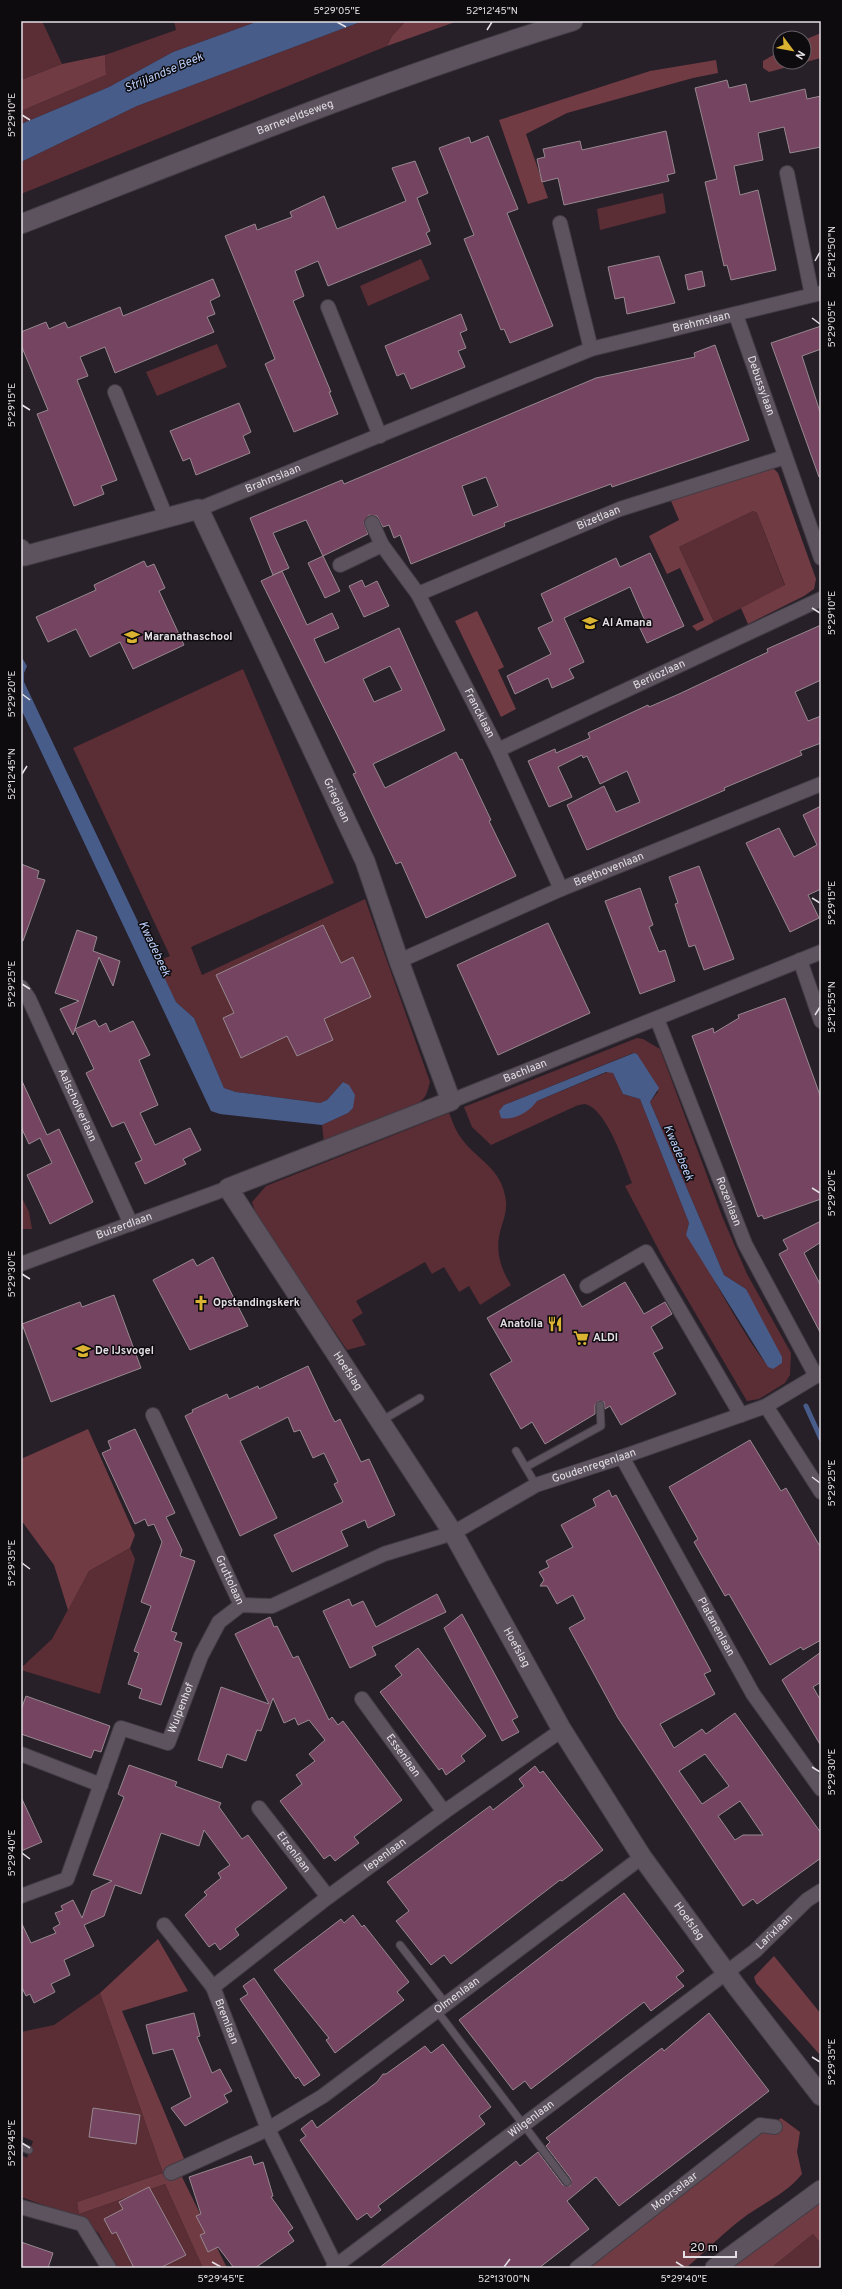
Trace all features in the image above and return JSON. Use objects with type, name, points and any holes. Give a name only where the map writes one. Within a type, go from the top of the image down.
[{"type":"street","name":"Barneveldseweg","points":[[21,224],[305,113],[431,68],[573,21]]},
{"type":"street","name":"Brahmslaan","points":[[22,554],[199,509],[591,349],[736,315],[816,294],[787,173]]},
{"type":"street","points":[[560,223],[591,349]]},
{"type":"street","points":[[328,307],[380,436]]},
{"type":"street","name":"Debussylaan","points":[[736,315],[785,457]]},
{"type":"street","points":[[115,392],[166,517]]},
{"type":"street","points":[[785,457],[821,558]]},
{"type":"street","name":"Bizetlaan","points":[[418,594],[620,508],[785,457]]},
{"type":"street","name":"Grieglaan","points":[[199,509],[365,861],[399,961],[451,1101]]},
{"type":"street","name":"Francklaan","points":[[372,523],[382,545],[418,594],[498,750],[561,889]]},
{"type":"street","points":[[340,565],[382,545]]},
{"type":"street","name":"Berliozlaan","points":[[498,750],[821,599]]},
{"type":"street","name":"Beethovenlaan","points":[[399,961],[561,889],[821,784]]},
{"type":"street","name":"Bachlaan","points":[[228,1188],[451,1101],[821,952]]},
{"type":"street","points":[[800,960],[821,1021]]},
{"type":"street","name":"Aalscholverlaan","points":[[21,987],[29,999],[131,1224]]},
{"type":"street","name":"Rozenlaan","points":[[657,1019],[745,1244],[818,1374]]},
{"type":"street","name":"Buizerdlaan","points":[[21,1264],[228,1188]]},
{"type":"street","name":"Hoefslag","points":[[228,1188],[453,1533],[562,1730],[642,1857],[727,1971],[736,1986],[821,2096]]},
{"type":"street","points":[[587,1286],[646,1252],[741,1414]]},
{"type":"street","name":"Goudenregenlaan","points":[[453,1533],[536,1486],[622,1458],[766,1406],[818,1374]]},
{"type":"street","points":[[766,1406],[821,1492]]},
{"type":"street","name":"Gruttolaan","points":[[153,1415],[241,1605],[272,1606],[384,1554],[453,1533]]},
{"type":"street","name":"Platanenlaan","points":[[622,1458],[753,1694],[821,1789]]},
{"type":"street","name":"Wulpenhof","points":[[21,1896],[67,1879],[121,1728],[168,1743],[200,1656],[219,1622],[241,1605]]},
{"type":"street","name":"Essenlaan","points":[[362,1699],[444,1812]]},
{"type":"street","name":"Iepenlaan","points":[[213,1987],[328,1897],[444,1812],[562,1730]]},
{"type":"street","points":[[21,1754],[101,1784]]},
{"type":"street","name":"Elzenlaan","points":[[259,1808],[328,1897]]},
{"type":"street","name":"Olmenlaan","points":[[268,2129],[323,2096],[642,1857]]},
{"type":"street","name":"Larixlaan","points":[[727,1971],[755,1951],[807,1900],[821,1892]]},
{"type":"street","name":"Bremlaan","points":[[164,1925],[213,1987],[268,2129],[336,2268]]},
{"type":"street","name":"Wilgenlaan","points":[[336,2268],[727,1971]]},
{"type":"street","name":"Moorselaar","points":[[577,2268],[760,2126],[775,2127]]},
{"type":"street","points":[[170,2172],[268,2129]]},
{"type":"street","points":[[715,2268],[821,2190]]},
{"type":"street","points":[[21,2207],[82,2224],[109,2268]]},
{"type":"lane","points":[[380,1421],[420,1398]]},
{"type":"lane","points":[[526,1468],[601,1426],[600,1405]]},
{"type":"lane","points":[[516,1451],[536,1486]]},
{"type":"lane","points":[[400,1945],[523,2125],[567,2182]]},
{"type":"lane","points":[[21,2147],[29,2150]]},
{"type":"shaded area","points":[[21,21],[42,21],[62,64],[21,80]]},
{"type":"shaded area","points":[[174,21],[259,21],[173,52],[109,87],[21,124],[21,111],[106,75],[105,55],[176,30]]},
{"type":"shaded area","points":[[363,21],[406,21],[392,36],[387,46],[21,194],[21,162],[137,106]]},
{"type":"shaded area","points":[[406,21],[458,21],[387,46],[392,36]]},
{"type":"shaded area","points":[[821,33],[821,58],[812,60],[812,37]]},
{"type":"shaded area","points":[[105,55],[106,75],[21,111],[21,80],[62,64]]},
{"type":"shaded area","points":[[772,56],[772,70],[776,70],[769,72],[763,68],[763,61]]},
{"type":"shaded area","points":[[716,60],[718,73],[693,78],[567,113],[526,134],[548,198],[528,204],[499,120],[650,71]]},
{"type":"shaded area","points":[[663,193],[666,213],[600,230],[597,209]]},
{"type":"shaded area","points":[[421,259],[430,279],[368,306],[360,286]]},
{"type":"shaded area","points":[[217,344],[227,367],[157,396],[146,372]]},
{"type":"shaded area","points":[[766,467],[772,467],[778,473],[816,579],[814,589],[804,596],[748,624],[741,608],[785,585],[757,513],[753,511],[679,547],[714,622],[697,631],[692,626],[704,620],[680,568],[667,574],[649,536],[679,520],[671,501]]},
{"type":"shaded area","points":[[753,511],[757,513],[785,586],[714,622],[679,547]]},
{"type":"shaded area","points":[[477,611],[504,667],[498,670],[516,709],[501,717],[455,621]]},
{"type":"shaded area","points":[[243,669],[334,883],[191,947],[202,975],[365,899],[430,1082],[425,1097],[413,1107],[375,1124],[324,1142],[322,1125],[348,1113],[353,1108],[343,1082],[327,1100],[320,1103],[236,1092],[224,1088],[194,1018],[176,1002],[156,962],[170,956],[73,748]]},
{"type":"shaded area","points":[[637,1038],[643,1039],[660,1049],[722,1216],[747,1274],[791,1353],[790,1375],[785,1383],[759,1399],[747,1401],[663,1258],[625,1186],[632,1183],[614,1138],[593,1108],[585,1104],[577,1106],[491,1145],[472,1127],[464,1107]],"holes":[[[633,1053],[637,1054],[658,1092],[650,1102],[724,1275],[746,1289],[773,1369],[765,1362],[742,1329],[687,1231],[689,1223],[640,1099],[623,1094],[613,1073],[610,1071],[537,1101],[504,1105]]]},
{"type":"shaded area","points":[[449,1113],[459,1135],[465,1144],[494,1171],[503,1189],[506,1208],[499,1236],[498,1250],[501,1264],[511,1285],[480,1305],[469,1286],[459,1292],[444,1267],[432,1274],[425,1262],[356,1301],[363,1313],[352,1320],[366,1345],[347,1350],[257,1217],[252,1202],[266,1186]]},
{"type":"shaded area","points":[[21,1196],[29,1212],[32,1229],[21,1229]]},
{"type":"shaded area","points":[[88,1429],[135,1535],[130,1548],[89,1571],[68,1610],[54,1565],[21,1520],[21,1459]]},
{"type":"shaded area","points":[[130,1548],[135,1559],[100,1694],[21,1670],[21,1668],[52,1639],[89,1571]]},
{"type":"shaded area","points":[[158,1939],[188,1991],[122,2011],[188,2168],[182,2177],[227,2268],[203,2268],[165,2184],[79,2214],[77,2202],[163,2173],[100,1993]]},
{"type":"shaded area","points":[[774,1956],[821,2014],[821,2056],[756,1983],[754,1977]]},
{"type":"shaded area","points":[[100,1993],[163,2173],[77,2202],[79,2214],[165,2184],[203,2268],[116,2268],[99,2234],[85,2220],[21,2197],[21,2155],[27,2158],[33,2141],[21,2136],[21,2032],[54,2025]]},
{"type":"shaded area","points":[[781,2118],[800,2132],[797,2152],[802,2174],[790,2186],[739,2221],[686,2268],[589,2268]]},
{"type":"shaded area","points":[[821,2202],[821,2244],[813,2234],[771,2268],[729,2268]]},
{"type":"shaded area","points":[[813,2234],[821,2244],[821,2268],[771,2268]]},
{"type":"water","name":"Strijlandse Beek","points":[[259,21],[363,21],[137,106],[21,162],[21,124],[109,87],[173,52]]},
{"type":"water","points":[[21,656],[27,666],[24,673],[24,682],[176,1002],[194,1018],[224,1088],[236,1092],[320,1103],[327,1100],[343,1082],[349,1085],[355,1095],[353,1108],[348,1113],[322,1125],[220,1114],[211,1111],[21,709]]},
{"type":"water","points":[[634,1053],[637,1054],[659,1088],[650,1102],[724,1275],[746,1289],[782,1357],[782,1363],[773,1369],[768,1367],[686,1235],[689,1223],[640,1099],[623,1094],[613,1073],[606,1072],[537,1101],[526,1112],[517,1117],[506,1119],[501,1118],[499,1111],[504,1105]]},
{"type":"building","points":[[727,80],[729,88],[746,84],[750,102],[805,89],[807,99],[821,96],[821,147],[790,153],[784,127],[758,133],[763,160],[734,166],[740,195],[758,190],[776,270],[731,280],[727,265],[724,266],[705,182],[717,179],[695,88]]},
{"type":"building","points":[[666,131],[675,173],[667,175],[669,181],[564,205],[558,178],[542,182],[537,159],[545,157],[543,149],[580,141],[582,150]]},
{"type":"building","points":[[488,136],[518,209],[507,213],[553,326],[510,343],[504,329],[501,330],[464,239],[474,235],[439,148],[469,137],[471,143]]},
{"type":"building","points":[[415,161],[428,193],[417,198],[430,231],[426,233],[431,244],[328,286],[318,261],[295,271],[304,296],[293,301],[331,392],[329,392],[338,414],[294,432],[265,364],[275,359],[225,236],[255,224],[257,230],[292,217],[290,212],[324,196],[337,229],[406,201],[392,168]]},
{"type":"building","points":[[659,256],[675,303],[627,314],[624,297],[615,299],[608,267]]},
{"type":"building","points":[[702,271],[705,286],[688,290],[685,275]]},
{"type":"building","points":[[213,279],[220,296],[210,301],[215,314],[207,317],[214,332],[115,373],[105,347],[80,357],[88,376],[77,380],[117,480],[101,486],[104,494],[74,506],[37,414],[48,410],[21,345],[21,332],[46,322],[49,329],[65,322],[68,328],[120,307],[123,316]]},
{"type":"building","points":[[461,314],[467,330],[460,333],[466,348],[458,351],[465,367],[411,389],[404,373],[397,376],[385,346]]},
{"type":"building","points":[[821,326],[821,349],[802,356],[821,415],[821,477],[819,477],[771,343]]},
{"type":"building","points":[[715,345],[749,440],[612,487],[611,484],[504,523],[505,526],[411,564],[400,535],[394,538],[389,525],[383,527],[377,516],[369,515],[364,523],[368,534],[323,556],[306,520],[273,533],[289,568],[273,575],[250,518],[342,480],[344,484],[596,378],[695,357],[694,353]],"holes":[[[486,477],[498,506],[473,516],[462,486]]]},
{"type":"building","points":[[239,403],[251,432],[243,436],[250,453],[196,475],[190,458],[183,461],[170,431]]},
{"type":"building","points":[[650,553],[684,626],[647,643],[638,624],[645,621],[630,587],[564,618],[584,662],[569,669],[574,678],[552,688],[548,678],[515,694],[507,676],[551,654],[538,628],[553,621],[541,594],[616,558],[620,567]]},
{"type":"building","points":[[323,556],[340,591],[325,598],[308,563]]},
{"type":"building","points":[[144,561],[147,567],[154,564],[165,588],[159,591],[184,645],[133,669],[120,642],[90,657],[76,629],[48,642],[36,617],[96,590],[94,585]]},
{"type":"building","points":[[282,571],[307,625],[332,613],[339,628],[314,639],[325,663],[399,628],[445,730],[373,764],[385,788],[456,752],[460,760],[462,759],[491,820],[489,821],[516,876],[426,918],[401,862],[396,864],[353,774],[356,773],[261,581]],"holes":[[[390,666],[402,690],[374,702],[363,679]]]},
{"type":"building","points":[[362,580],[365,587],[377,581],[389,606],[364,617],[349,586]]},
{"type":"building","points":[[821,625],[821,680],[795,692],[808,721],[821,716],[821,743],[800,751],[802,755],[724,788],[725,790],[587,850],[567,805],[604,786],[616,812],[640,802],[627,771],[600,784],[587,756],[583,758],[582,755],[558,767],[572,797],[549,807],[528,761],[555,749],[556,753],[590,738],[588,733],[648,705],[649,707],[679,694],[768,652],[767,649]]},
{"type":"building","points":[[821,806],[821,889],[808,895],[819,918],[790,932],[746,843],[779,828],[794,857],[817,845],[803,815]]},
{"type":"building","points":[[21,864],[39,871],[37,878],[45,880],[23,941],[21,941]]},
{"type":"building","points":[[699,866],[734,959],[704,970],[695,945],[689,947],[675,904],[678,903],[669,877]]},
{"type":"building","points":[[640,888],[653,925],[649,927],[659,952],[665,950],[675,981],[640,994],[605,901]]},
{"type":"building","points":[[548,923],[590,1013],[498,1055],[457,965]]},
{"type":"building","points":[[323,925],[341,963],[353,957],[371,997],[324,1019],[333,1040],[297,1056],[287,1036],[241,1058],[223,1018],[234,1013],[216,975]]},
{"type":"building","points":[[77,930],[97,937],[93,951],[120,961],[113,986],[99,957],[73,1035],[60,1009],[79,1001],[55,993]]},
{"type":"building","points":[[785,998],[821,1098],[821,1199],[764,1219],[762,1215],[758,1217],[692,1036],[713,1028],[714,1033],[739,1018],[738,1015]]},
{"type":"building","points":[[95,1020],[99,1027],[106,1023],[110,1032],[133,1021],[150,1055],[139,1060],[158,1105],[140,1113],[155,1145],[190,1128],[201,1150],[183,1159],[186,1164],[145,1184],[135,1163],[142,1160],[124,1122],[112,1127],[86,1073],[94,1069],[75,1029]]},
{"type":"building","points":[[21,1079],[47,1135],[59,1129],[93,1202],[50,1224],[27,1175],[52,1163],[40,1138],[29,1144],[21,1127]]},
{"type":"building","points":[[821,1221],[821,1242],[804,1253],[821,1286],[821,1334],[779,1254],[788,1249],[783,1240]]},
{"type":"building","name":"Opstandingskerk","points":[[213,1257],[248,1326],[190,1350],[153,1280],[193,1259],[197,1266]]},
{"type":"building","points":[[564,1274],[582,1307],[625,1282],[644,1314],[665,1302],[672,1314],[651,1327],[663,1348],[653,1353],[676,1394],[621,1425],[610,1406],[605,1409],[604,1402],[598,1401],[595,1405],[595,1414],[545,1444],[532,1422],[521,1429],[490,1374],[512,1361],[487,1318]]},
{"type":"building","points":[[114,1295],[141,1368],[51,1402],[22,1324],[80,1302],[82,1307]]},
{"type":"building","points":[[308,1366],[332,1417],[335,1422],[340,1419],[361,1462],[369,1459],[395,1515],[368,1528],[365,1520],[341,1531],[348,1546],[292,1572],[274,1535],[343,1502],[334,1484],[338,1482],[324,1453],[313,1458],[300,1430],[294,1432],[288,1417],[240,1441],[277,1518],[240,1536],[185,1416],[193,1412],[192,1410],[227,1394],[229,1399],[258,1386],[259,1389]]},
{"type":"building","points":[[135,1429],[175,1513],[166,1517],[182,1550],[180,1556],[195,1561],[171,1631],[177,1633],[174,1640],[182,1643],[161,1705],[139,1698],[142,1689],[128,1684],[139,1653],[134,1651],[151,1606],[141,1602],[162,1542],[154,1524],[148,1526],[145,1519],[135,1524],[102,1453],[111,1449],[108,1441]]},
{"type":"building","points":[[750,1440],[781,1491],[786,1488],[821,1548],[821,1640],[803,1650],[801,1647],[770,1665],[729,1594],[725,1596],[694,1542],[698,1539],[669,1487]]},
{"type":"building","points":[[609,1490],[612,1497],[616,1495],[711,1671],[704,1674],[715,1694],[660,1724],[674,1748],[702,1729],[706,1734],[735,1713],[821,1833],[821,1858],[757,1904],[753,1899],[743,1906],[618,1718],[569,1628],[585,1619],[573,1595],[557,1604],[547,1586],[540,1586],[544,1580],[539,1572],[549,1567],[546,1561],[573,1547],[561,1525],[596,1506],[593,1499]],"holes":[[[705,1754],[729,1786],[702,1804],[679,1771]],[[740,1801],[763,1835],[743,1835],[735,1840],[718,1816]]]},
{"type":"building","points":[[437,1594],[446,1612],[372,1647],[376,1655],[350,1668],[323,1611],[349,1599],[352,1606],[363,1601],[376,1627]]},
{"type":"building","points":[[462,1614],[518,1717],[512,1720],[519,1732],[502,1741],[444,1628]]},
{"type":"building","points":[[270,1617],[274,1627],[277,1626],[293,1658],[298,1656],[329,1720],[332,1717],[338,1725],[343,1721],[402,1800],[354,1837],[359,1843],[335,1861],[330,1855],[324,1859],[280,1801],[302,1784],[296,1775],[315,1761],[309,1754],[325,1740],[309,1720],[298,1725],[295,1718],[284,1723],[273,1698],[261,1731],[257,1730],[246,1761],[227,1754],[222,1768],[198,1760],[221,1687],[269,1704],[235,1634]]},
{"type":"building","points":[[418,1648],[486,1736],[461,1756],[465,1761],[446,1775],[442,1768],[439,1770],[380,1692],[402,1675],[395,1666]]},
{"type":"building","points":[[821,1652],[821,1682],[813,1687],[821,1701],[821,1746],[782,1680]]},
{"type":"building","points":[[26,1696],[110,1726],[101,1752],[94,1750],[91,1758],[21,1734],[21,1710]]},
{"type":"building","points":[[129,1765],[177,1782],[175,1786],[221,1803],[219,1807],[242,1839],[248,1835],[287,1888],[235,1929],[239,1935],[220,1950],[215,1943],[209,1947],[185,1915],[207,1895],[204,1892],[221,1878],[218,1873],[230,1865],[204,1830],[199,1846],[161,1833],[141,1894],[115,1885],[104,1916],[84,1925],[94,1946],[64,1960],[70,1975],[51,1984],[55,1992],[34,2003],[30,1994],[26,1996],[21,1986],[21,1922],[31,1943],[56,1933],[53,1928],[60,1924],[55,1913],[63,1910],[61,1906],[73,1900],[82,1918],[92,1891],[112,1881],[93,1875],[124,1797],[118,1794]]},
{"type":"building","points":[[535,1766],[540,1773],[543,1771],[603,1850],[562,1881],[560,1880],[451,1964],[444,1955],[431,1965],[396,1921],[409,1911],[387,1882],[490,1806],[493,1810],[524,1786],[519,1779]]},
{"type":"building","points":[[21,1797],[42,1842],[21,1851]]},
{"type":"building","points":[[624,1893],[684,1971],[676,1977],[684,1986],[651,2011],[644,2002],[531,2089],[525,2081],[513,2090],[459,2020]]},
{"type":"building","points":[[353,1915],[362,1927],[364,1925],[409,1982],[397,1992],[404,2000],[335,2053],[326,2040],[329,2038],[274,1970],[341,1919],[344,1923]]},
{"type":"building","points":[[254,1978],[320,2075],[304,2086],[298,2077],[296,2079],[240,1999],[248,1994],[243,1986]]},
{"type":"building","points":[[194,2013],[200,2036],[197,2037],[212,2073],[220,2069],[232,2091],[224,2095],[228,2102],[185,2126],[171,2108],[191,2097],[173,2049],[153,2054],[146,2025]]},
{"type":"building","points":[[709,2013],[769,2091],[751,2105],[619,2206],[596,2177],[567,2201],[589,2229],[539,2268],[379,2268],[516,2161],[520,2166],[538,2152],[563,2185],[570,2186],[571,2179],[546,2146],[550,2142],[546,2138],[662,2048],[664,2051]]},
{"type":"building","points":[[443,2044],[491,2107],[479,2116],[485,2124],[378,2206],[381,2210],[371,2218],[367,2213],[357,2220],[300,2140],[306,2136],[301,2129],[312,2120],[317,2128],[377,2082],[383,2074],[386,2074],[425,2046],[431,2053]]},
{"type":"building","points":[[93,2108],[140,2115],[136,2144],[89,2137]]},
{"type":"building","points":[[251,2156],[254,2165],[263,2162],[273,2196],[271,2197],[293,2228],[288,2232],[294,2241],[255,2268],[234,2268],[218,2247],[208,2252],[200,2235],[205,2233],[196,2216],[201,2214],[189,2177]]},
{"type":"building","points":[[149,2187],[186,2255],[160,2268],[134,2268],[116,2232],[112,2234],[104,2219],[123,2209],[119,2202]]},
{"type":"building","points":[[21,2242],[53,2253],[48,2268],[21,2268]]},
{"type":"waterway","name":"Kwadebeek","points":[[806,1406],[821,1439]]},
{"type":"place","name":"Al Amana","points":[[590,623]]},
{"type":"place","name":"Maranathaschool","points":[[132,637]]},
{"type":"place","name":"Opstandingskerk","points":[[201,1303]]},
{"type":"place","name":"Anatolia","points":[[555,1324]]},
{"type":"place","name":"ALDI","points":[[581,1338]]},
{"type":"place","name":"De IJsvogel","points":[[83,1351]]}]
